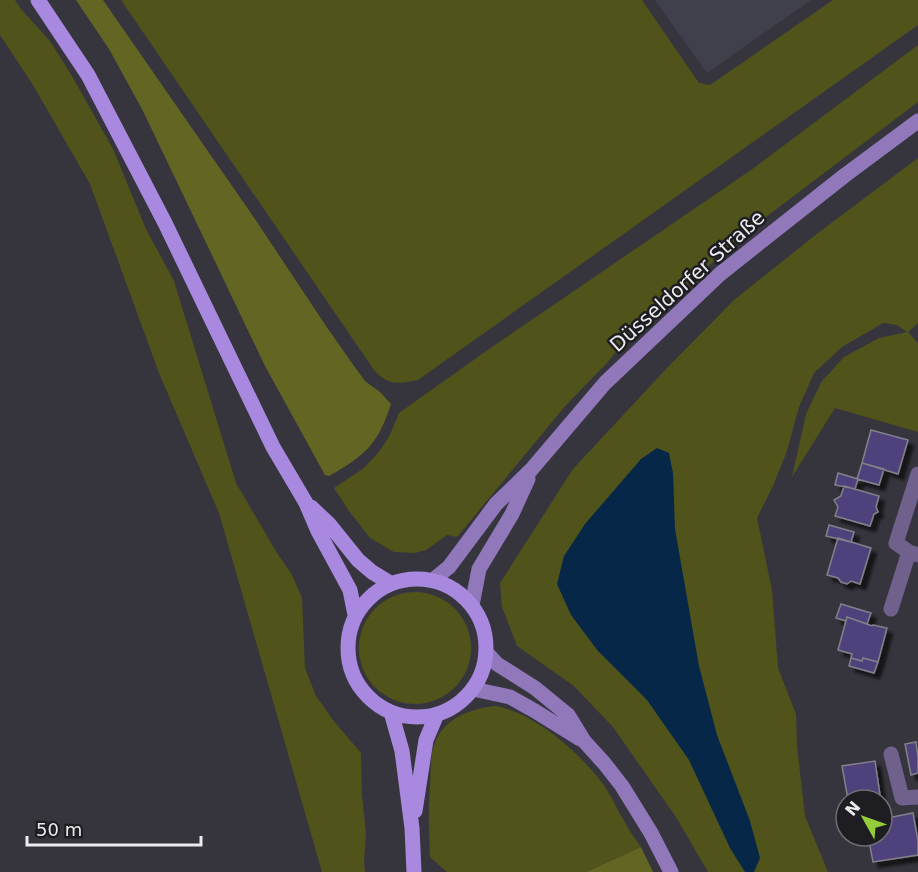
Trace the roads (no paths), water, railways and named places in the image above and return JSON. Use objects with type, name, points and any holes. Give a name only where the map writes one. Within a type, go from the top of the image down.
[{"type":"main road","points":[[38,0],[88,75],[165,223],[273,447],[306,503],[318,531],[350,590],[355,615]]},
{"type":"main road","name":"Düsseldorfer Straße","points":[[433,580],[449,567],[496,504],[531,470],[605,383],[720,274],[844,176],[918,122]]},
{"type":"main road","name":"Düsseldorfer Straße","points":[[472,605],[479,569],[512,514],[531,470]]},
{"type":"main road","points":[[306,503],[329,524],[358,560],[390,584]]},
{"type":"main road","points":[[413,578],[433,580],[455,590],[472,605],[481,620],[486,652],[483,669],[473,688],[457,704],[437,714],[408,717],[391,712],[372,701],[361,690],[353,676],[347,656],[348,635],[355,615],[372,594],[390,584],[413,578]]},
{"type":"main road","points":[[486,652],[497,664],[536,688],[568,715],[584,741],[622,786],[651,833],[671,872]]},
{"type":"main road","points":[[473,688],[510,697],[584,741]]},
{"type":"main road","points":[[391,712],[402,751],[412,828],[414,872]]},
{"type":"main road","points":[[412,828],[426,740],[437,714]]},
{"type":"street","points":[[891,609],[913,554],[896,543],[918,474]]},
{"type":"street","points":[[891,754],[902,798],[918,797]]},
{"type":"water","points":[[657,448],[669,453],[673,473],[675,529],[699,666],[717,735],[750,821],[760,858],[754,872],[745,872],[730,848],[689,760],[647,700],[598,651],[571,615],[557,584],[564,556],[585,524],[641,459]]}]
